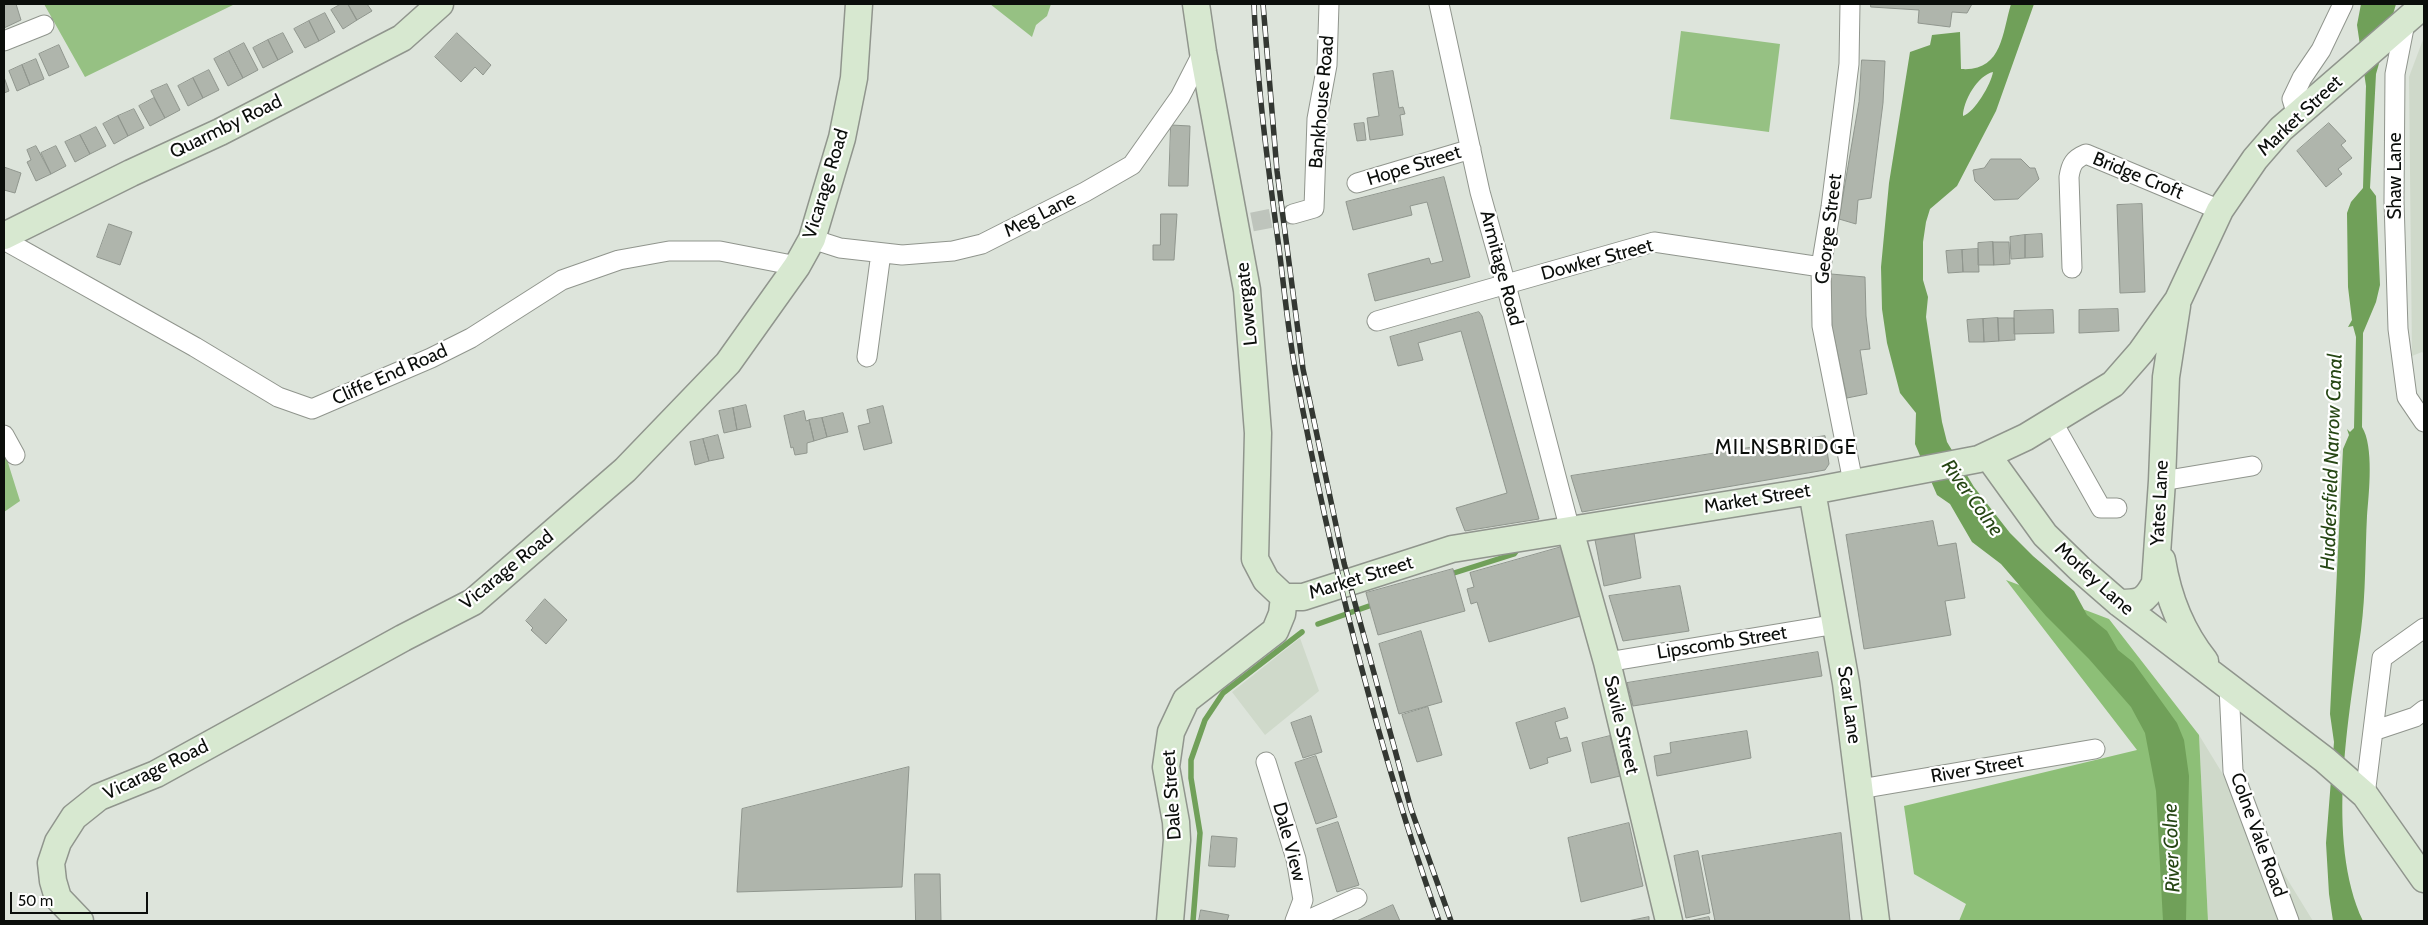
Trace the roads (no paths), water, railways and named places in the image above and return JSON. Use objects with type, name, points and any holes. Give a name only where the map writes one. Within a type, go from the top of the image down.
[{"type":"street","name":"Quarmby Road","points":[[4,238],[131,173],[220,132],[402,38],[440,4]]},
{"type":"street","name":"Vicarage Road","points":[[80,921],[58,898],[53,881],[51,863],[58,842],[74,817],[100,797],[156,774],[473,602],[625,470],[728,364],[796,266],[812,239],[838,154],[854,78],[859,4]]},
{"type":"street","name":"Lowergate","points":[[1196,4],[1203,52],[1244,223],[1258,433],[1255,560],[1266,580],[1284,597]]},
{"type":"street","name":"Bankhouse Road","points":[[1293,214],[1314,208],[1317,119],[1327,65],[1329,4]]},
{"type":"street","name":"Armitage Road","points":[[1439,4],[1480,192],[1570,530]]},
{"type":"street","name":"George Street","points":[[1850,4],[1849,64],[1831,207],[1821,268],[1822,326],[1853,482]]},
{"type":"street","points":[[2297,115],[2292,99],[2302,78],[2321,50],[2343,4]]},
{"type":"street","name":"Market Street","points":[[1284,597],[1303,597],[1452,549],[1812,491],[1984,457],[2052,421],[2113,384],[2141,352],[2178,300],[2220,210],[2255,158],[2297,115],[2405,23],[2424,4]]},
{"type":"street","name":"Shaw Lane","points":[[2405,23],[2395,74],[2394,201],[2398,329],[2407,397],[2424,422]]},
{"type":"street","points":[[4,41],[44,25]]},
{"type":"street","name":"Meg Lane","points":[[812,239],[840,248],[902,255],[953,251],[982,244],[1084,192],[1132,165],[1180,97],[1203,52]]},
{"type":"street","name":"Hope Street","points":[[1357,183],[1471,150]]},
{"type":"street","name":"Bridge Croft","points":[[2072,268],[2069,177],[2071,165],[2078,158],[2086,154],[2220,210]]},
{"type":"street","name":"Cliffe End Road","points":[[4,238],[195,347],[278,397],[312,409],[431,358],[471,338],[562,280],[619,260],[669,251],[720,250],[796,266]]},
{"type":"street","name":"Dowker Street","points":[[1377,321],[1654,242],[1821,268]]},
{"type":"street","points":[[867,357],[881,253]]},
{"type":"street","name":"Market Street","points":[[2166,377],[2178,300]]},
{"type":"street","points":[[2113,384],[2149,375],[2158,374],[2166,377]]},
{"type":"street","name":"Yates Lane","points":[[2119,603],[2136,603],[2148,597],[2155,583],[2159,543],[2166,377]]},
{"type":"street","points":[[2052,421],[2101,508],[2117,508]]},
{"type":"street","points":[[4,435],[15,454]]},
{"type":"street","name":"Morley Lane","points":[[1984,457],[2045,535],[2119,603],[2326,760],[2360,791],[2422,873]]},
{"type":"street","points":[[2162,482],[2252,466]]},
{"type":"street","name":"Scar Lane","points":[[1812,491],[1837,624],[1876,921]]},
{"type":"street","name":"Savile Street","points":[[1570,530],[1607,662],[1669,921]]},
{"type":"street","name":"Morley Lane","points":[[2159,543],[2165,582],[2176,614],[2194,647],[2225,684]]},
{"type":"street","name":"Dale Street","points":[[1170,921],[1176,840],[1176,822],[1166,767],[1170,732],[1186,700],[1275,632],[1282,614],[1284,597]]},
{"type":"street","name":"Lipscomb Street","points":[[1607,662],[1837,624]]},
{"type":"street","points":[[2360,791],[2372,731],[2382,658],[2424,628]]},
{"type":"street","name":"Colne Vale Road","points":[[2225,684],[2233,771],[2289,921]]},
{"type":"street","points":[[2372,731],[2415,717],[2424,710]]},
{"type":"street","name":"River Street","points":[[1860,788],[2095,749]]},
{"type":"street","name":"Dale View","points":[[1266,762],[1296,859],[1303,900],[1295,921]]},
{"type":"street","points":[[1306,921],[1357,898]]},
{"type":"water","name":"River Colne","points":[[2011,4],[2034,4],[1996,111],[1957,186],[1930,209],[1926,222],[1923,242],[1923,280],[1928,297],[1926,317],[1942,422],[1947,442],[1974,487],[2010,533],[2033,556],[2074,591],[2087,615],[2107,631],[2118,650],[2133,662],[2177,723],[2184,740],[2189,776],[2186,921],[2163,921],[2156,791],[2145,733],[2131,707],[2089,659],[2046,616],[2001,564],[1972,542],[1950,504],[1937,495],[1915,444],[1916,413],[1900,393],[1887,343],[1882,309],[1881,267],[1889,183],[1910,52],[1930,45],[1932,35],[1960,32],[1961,69],[1975,68],[1985,64],[1998,49]],"holes":[[[1993,72],[1977,103],[1963,116],[1966,103],[1977,83],[1987,74]]]},
{"type":"water","points":[[2361,4],[2396,4],[2376,74],[2370,188],[2376,196],[2380,285],[2376,302],[2363,333],[2362,427],[2366,435],[2369,457],[2365,588],[2343,777],[2345,853],[2352,889],[2363,921],[2333,921],[2329,894],[2326,843],[2334,742],[2330,714],[2343,449],[2349,435],[2347,429],[2350,432],[2354,428],[2356,337],[2353,326],[2348,327],[2352,320],[2348,287],[2347,213],[2351,202],[2363,188],[2366,86],[2357,25]]},
{"type":"waterway","points":[[1454,573],[1514,554],[1518,549]]},
{"type":"waterway","points":[[1318,624],[1369,606]]},
{"type":"waterway","points":[[1193,921],[1200,833],[1191,778],[1191,760],[1205,720],[1223,693],[1302,632]]},
{"type":"tunnel","points":[[1252,222],[1293,214]]},
{"type":"railway","points":[[1254,4],[1260,95],[1267,157],[1290,339],[1308,438],[1356,648],[1395,786],[1439,921]]},
{"type":"railway","points":[[1263,4],[1277,171],[1303,369],[1344,563],[1411,809],[1451,921]]},
{"type":"district","name":"MILNSBRIDGE","points":[[1786,448]]},
{"type":"water label","name":"Huddersfield Narrow Canal","points":[[2332,462]]}]
